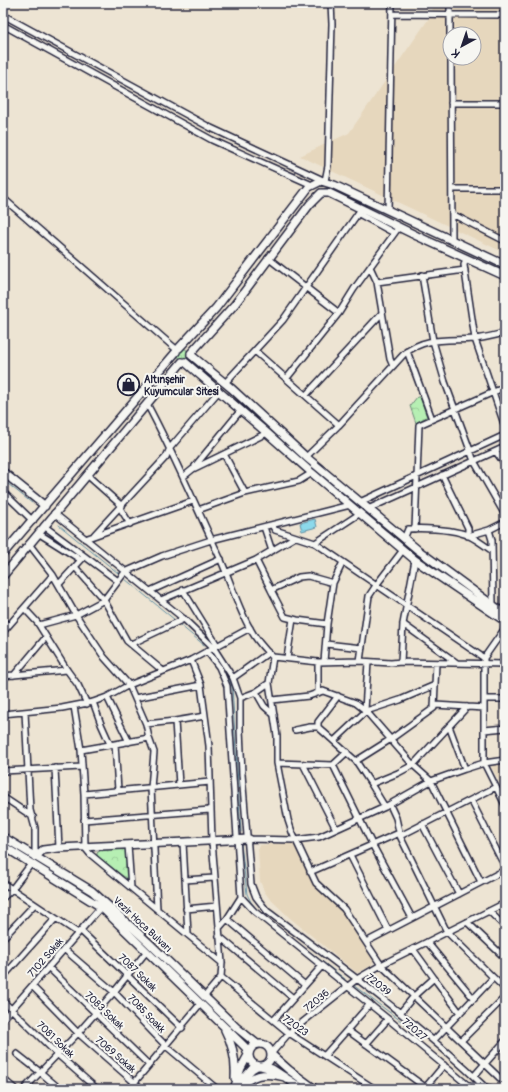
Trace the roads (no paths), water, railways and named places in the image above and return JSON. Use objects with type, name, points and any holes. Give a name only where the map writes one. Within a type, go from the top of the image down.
[{"type":"main road","points":[[3,554],[33,521],[177,350],[216,308],[312,185],[321,181],[325,182],[505,265]]},
{"type":"main road","points":[[3,576],[176,369],[186,364],[193,352],[234,304],[310,204],[321,193],[329,193],[397,230],[466,258],[505,276]]},
{"type":"main road","points":[[177,350],[186,347],[193,352],[197,360],[225,383],[306,457],[404,539],[505,614]]},
{"type":"main road","points":[[177,350],[178,359],[219,391],[267,432],[359,514],[415,560],[505,621]]},
{"type":"main road","points":[[3,472],[45,506]]},
{"type":"main road","name":"Vezir Hoca Bulvarı","points":[[3,837],[92,892],[148,942],[246,1048],[248,1055]]},
{"type":"main road","points":[[35,857],[42,850],[59,848],[85,848],[249,839]]},
{"type":"main road","name":"Vezir Hoca Bulvarı","points":[[3,846],[101,907],[147,951],[203,1000],[257,1044]]},
{"type":"main road","points":[[220,1021],[231,1041],[235,1057],[236,1070],[234,1089]]},
{"type":"main road","points":[[234,1089],[251,1048],[261,1043],[268,1047],[271,1054],[289,1070],[315,1089]]},
{"type":"main road","points":[[234,1089],[242,1079],[259,1066],[267,1063],[271,1054]]},
{"type":"main road","points":[[248,1055],[251,1062],[259,1066],[272,1069],[303,1089]]},
{"type":"main road","points":[[234,1089],[252,1077],[263,1074],[274,1074],[285,1077]]},
{"type":"main road","points":[[459,1089],[488,1089]]},
{"type":"street","points":[[3,15],[210,128],[325,182],[328,166],[331,3]]},
{"type":"street","points":[[388,210],[392,3]]},
{"type":"street","points":[[450,3],[450,26]]},
{"type":"street","points":[[392,14],[505,15]]},
{"type":"street","points":[[3,25],[212,140],[312,185]]},
{"type":"street","points":[[451,66],[452,240]]},
{"type":"street","points":[[451,103],[505,102]]},
{"type":"street","points":[[452,189],[505,189]]},
{"type":"street","points":[[3,198],[177,350]]},
{"type":"street","points":[[225,383],[283,320],[360,211]]},
{"type":"street","points":[[452,214],[505,241]]},
{"type":"street","points":[[287,378],[339,313],[397,230]]},
{"type":"street","points":[[268,258],[339,313]]},
{"type":"street","points":[[466,258],[464,263],[475,339],[505,427]]},
{"type":"street","points":[[370,267],[377,282],[390,359],[393,366]]},
{"type":"street","points":[[377,282],[465,270]]},
{"type":"street","points":[[422,275],[433,341],[445,382],[474,461],[505,515]]},
{"type":"street","points":[[306,395],[382,313]]},
{"type":"street","points":[[306,457],[339,425],[407,351],[417,345],[433,341],[475,339],[505,334]]},
{"type":"street","points":[[255,351],[339,425]]},
{"type":"street","points":[[407,351],[432,419]]},
{"type":"street","points":[[415,529],[419,425],[505,386]]},
{"type":"street","points":[[94,535],[166,457],[170,448],[219,391]]},
{"type":"street","points":[[147,404],[170,448],[221,559],[250,628],[268,653],[273,657],[318,662],[360,661],[391,664],[401,662],[458,663],[485,661],[505,664]]},
{"type":"street","points":[[183,477],[193,469],[241,410]]},
{"type":"street","points":[[193,469],[267,432]]},
{"type":"street","points":[[360,502],[505,435]]},
{"type":"street","points":[[368,509],[505,447]]},
{"type":"street","points":[[496,452],[505,464]]},
{"type":"street","points":[[224,454],[244,493]]},
{"type":"street","points":[[198,510],[244,493],[299,481],[312,473]]},
{"type":"street","points":[[87,475],[121,507],[130,524]]},
{"type":"street","points":[[442,475],[468,528],[468,536]]},
{"type":"street","points":[[3,492],[33,521]]},
{"type":"street","points":[[85,538],[130,524],[193,500]]},
{"type":"street","points":[[39,625],[76,615],[104,600],[125,572],[162,556],[211,540],[350,505]]},
{"type":"street","points":[[54,514],[161,600],[215,646]]},
{"type":"street","points":[[314,543],[359,514]]},
{"type":"street","points":[[468,536],[489,530],[505,522]]},
{"type":"street","points":[[272,525],[275,530],[314,543],[376,584],[485,661]]},
{"type":"street","points":[[44,526],[83,558]]},
{"type":"street","points":[[264,527],[272,551]]},
{"type":"street","points":[[404,539],[408,529],[461,532],[491,550]]},
{"type":"street","points":[[489,530],[492,540],[492,604]]},
{"type":"street","points":[[38,533],[83,558],[118,580]]},
{"type":"street","points":[[161,600],[256,560],[295,537]]},
{"type":"street","points":[[30,544],[59,584],[76,615],[104,657],[129,686],[146,724],[154,752],[151,788],[157,909]]},
{"type":"street","points":[[360,661],[370,596],[376,584],[403,550]]},
{"type":"street","points":[[59,584],[83,558]]},
{"type":"street","points":[[150,591],[221,559]]},
{"type":"street","points":[[256,560],[285,616],[293,619],[327,624]]},
{"type":"street","points":[[401,662],[403,624],[415,560]]},
{"type":"street","points":[[324,662],[327,624],[333,583],[343,562]]},
{"type":"street","points":[[75,567],[104,600],[127,641],[163,671]]},
{"type":"street","points":[[3,632],[53,575]]},
{"type":"street","points":[[271,590],[299,577],[308,576],[333,583]]},
{"type":"street","points":[[183,590],[233,678],[240,698],[242,774],[249,839],[296,840],[315,838],[387,806],[431,781],[484,763],[505,760]]},
{"type":"street","points":[[24,608],[39,625],[78,686],[87,704]]},
{"type":"street","points":[[131,644],[184,619]]},
{"type":"street","points":[[287,658],[293,619]]},
{"type":"street","points":[[3,621],[8,626]]},
{"type":"street","points":[[403,624],[458,663]]},
{"type":"street","points":[[3,714],[87,704],[108,697],[129,686],[191,660],[250,628]]},
{"type":"street","points":[[505,628],[485,661],[484,699],[484,763],[505,805]]},
{"type":"street","points":[[14,675],[46,637]]},
{"type":"street","points":[[326,644],[362,648]]},
{"type":"street","points":[[207,651],[219,667],[227,686],[241,897],[227,919],[219,928]]},
{"type":"street","points":[[233,678],[268,653]]},
{"type":"street","points":[[273,657],[269,683],[277,736],[277,764],[288,820],[310,872],[316,883],[344,909],[381,964],[505,1083]]},
{"type":"street","points":[[129,1089],[182,1028],[221,977],[222,963],[210,810],[209,746],[201,685],[191,660]]},
{"type":"street","points":[[318,662],[318,693]]},
{"type":"street","points":[[366,710],[368,662]]},
{"type":"street","points":[[356,761],[391,739],[434,708],[436,663]]},
{"type":"street","points":[[3,676],[67,670]]},
{"type":"street","points":[[240,698],[256,692],[269,683]]},
{"type":"street","points":[[135,698],[201,685]]},
{"type":"street","points":[[334,741],[366,710],[400,700],[435,685]]},
{"type":"street","points":[[272,700],[309,696],[323,691],[356,703],[366,710],[413,765],[431,781],[481,882]]},
{"type":"street","points":[[256,692],[264,706],[274,715]]},
{"type":"street","points":[[318,727],[318,722],[338,696]]},
{"type":"street","points":[[108,697],[129,742]]},
{"type":"street","points":[[484,699],[505,699]]},
{"type":"street","points":[[93,702],[101,724],[113,744],[118,790]]},
{"type":"street","points":[[435,705],[484,708]]},
{"type":"street","points":[[74,706],[81,750],[84,794],[85,848],[90,854],[222,963]]},
{"type":"street","points":[[371,784],[398,774],[413,765],[467,707]]},
{"type":"street","points":[[25,712],[30,810],[35,828],[35,857]]},
{"type":"street","points":[[146,724],[205,716]]},
{"type":"street","points":[[175,721],[179,785]]},
{"type":"street","points":[[449,726],[464,769]]},
{"type":"street","points":[[294,730],[306,727],[318,727],[356,761],[396,818],[399,834],[447,932],[505,990]]},
{"type":"street","points":[[484,730],[505,728]]},
{"type":"street","points":[[81,750],[149,738]]},
{"type":"street","points":[[277,764],[333,766],[347,752]]},
{"type":"street","points":[[303,764],[336,829]]},
{"type":"street","points":[[3,771],[82,766]]},
{"type":"street","points":[[333,766],[372,844],[412,918]]},
{"type":"street","points":[[56,768],[59,848]]},
{"type":"street","points":[[84,794],[210,782]]},
{"type":"street","points":[[310,872],[372,844],[422,824],[496,787]]},
{"type":"street","points":[[3,797],[33,818]]},
{"type":"street","points":[[366,942],[505,869],[471,800]]},
{"type":"street","points":[[84,820],[210,810]]},
{"type":"street","points":[[422,824],[459,894]]},
{"type":"street","name":"72039","points":[[249,839],[252,884],[256,897],[267,911],[357,979],[434,1040],[488,1089]]},
{"type":"street","points":[[182,843],[188,934]]},
{"type":"street","points":[[128,845],[131,888]]},
{"type":"street","points":[[350,855],[388,930]]},
{"type":"street","points":[[3,898],[12,889],[31,864]]},
{"type":"street","points":[[185,880],[214,878]]},
{"type":"street","name":"7087 Sokak","points":[[3,883],[55,919],[79,932],[128,975],[182,1028]]},
{"type":"street","name":"72027","points":[[241,897],[254,911],[370,1004],[471,1088]]},
{"type":"street","name":"72036","points":[[271,1054],[289,1033],[357,979],[381,964],[505,903]]},
{"type":"street","points":[[3,938],[34,905]]},
{"type":"street","points":[[186,909],[217,906]]},
{"type":"street","name":"7102 Sokak","points":[[3,1019],[101,907]]},
{"type":"street","points":[[488,911],[505,927]]},
{"type":"street","points":[[3,977],[55,919]]},
{"type":"street","points":[[227,919],[305,985]]},
{"type":"street","points":[[468,922],[505,958]]},
{"type":"street","points":[[220,936],[293,998]]},
{"type":"street","points":[[427,942],[474,999]]},
{"type":"street","name":"7085 Soakk","points":[[64,949],[114,992],[166,1046],[217,1089]]},
{"type":"street","points":[[413,949],[460,1013]]},
{"type":"street","points":[[24,1089],[96,1013],[147,951]]},
{"type":"street","points":[[274,1020],[322,966]]},
{"type":"street","name":"7083 Sokak","points":[[48,967],[149,1065]]},
{"type":"street","name":"72023","points":[[221,977],[289,1033],[325,1055],[375,1089]]},
{"type":"street","points":[[400,1013],[414,996],[434,978]]},
{"type":"street","points":[[434,1040],[493,978]]},
{"type":"street","name":"7069 Sokak","points":[[32,986],[78,1033],[142,1089]]},
{"type":"street","points":[[461,1041],[505,997]]},
{"type":"street","name":"7081 Sokak","points":[[3,1001],[57,1054],[97,1089]]},
{"type":"street","points":[[325,1055],[370,1004]]},
{"type":"street","points":[[366,1044],[388,1019]]},
{"type":"street","points":[[347,1030],[424,1088],[444,1065]]},
{"type":"street","points":[[474,1076],[505,1041]]},
{"type":"street","points":[[17,1054],[60,1089]]},
{"type":"street","points":[[3,1079],[15,1089]]},
{"type":"water","points":[[315,519],[317,527],[302,531],[300,523]]},
{"type":"waterway","points":[[3,480],[32,503]]},
{"type":"waterway","points":[[59,525],[118,573]]},
{"type":"waterway","points":[[125,579],[175,620]]},
{"type":"waterway","points":[[180,625],[204,645]]},
{"type":"waterway","points":[[214,654],[232,686],[241,832]]},
{"type":"waterway","points":[[241,844],[247,894],[258,911]]},
{"type":"waterway","points":[[298,943],[345,979]]},
{"type":"waterway","points":[[353,985],[409,1027]]},
{"type":"place","name":"Altınşehir Kuyumcular Sitesi","points":[[128,385]]}]
